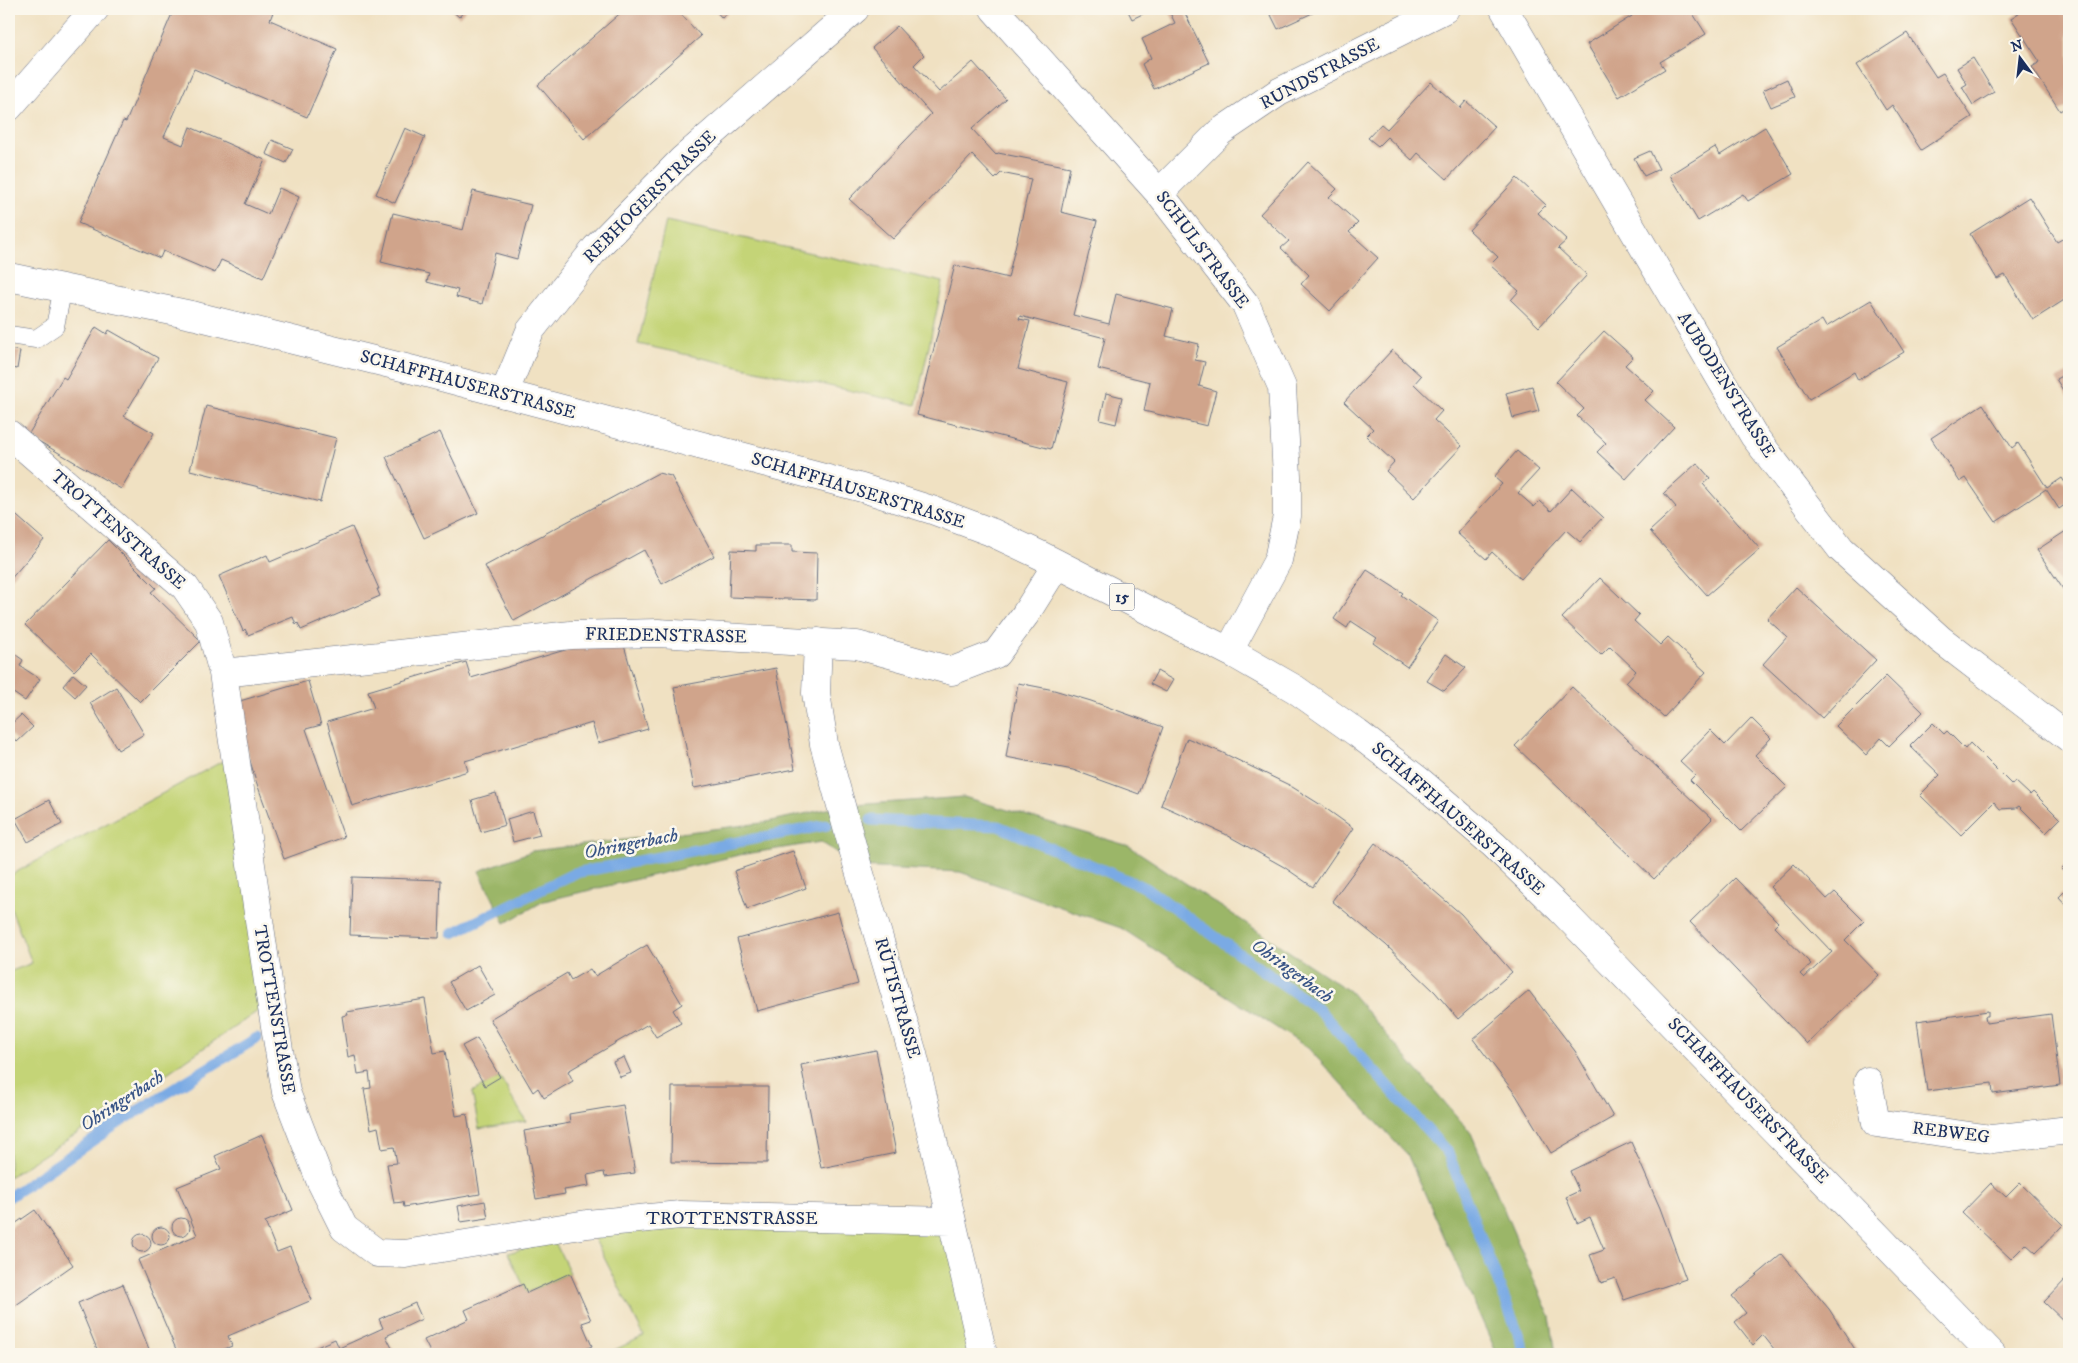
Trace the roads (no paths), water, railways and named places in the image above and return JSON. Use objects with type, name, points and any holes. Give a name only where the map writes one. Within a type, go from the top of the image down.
[{"type":"street","points":[[9,107],[95,9]]},
{"type":"street","name":"REBHOGERSTRASSE","points":[[504,394],[530,331],[596,248],[682,160],[856,9]]},
{"type":"street","name":"SCHULSTRASSE","points":[[994,9],[1159,193],[1246,305],[1282,388],[1287,476],[1287,516],[1278,560],[1228,651]]},
{"type":"street","name":"RUNDSTRASSE","points":[[1159,193],[1220,132],[1279,92],[1445,9]]},
{"type":"street","name":"AUBODENSTRASSE","points":[[1504,9],[1754,436],[1841,549],[1940,639],[2069,738]]},
{"type":"street","name":"SCHAFFHAUSERSTRASSE","points":[[9,277],[196,316],[862,488],[932,510],[991,532],[1228,651],[1295,689],[1357,733],[1422,783],[1494,845],[1664,1014],[1764,1120],[1992,1354]]},
{"type":"street","name":"TROTTENSTRASSE","points":[[9,434],[185,587],[209,622],[223,673],[266,973],[286,1092],[320,1180],[344,1228],[377,1253],[405,1254],[587,1224],[680,1215],[952,1221]]},
{"type":"street","name":"FRIEDENSTRASSE","points":[[223,673],[571,634],[658,633],[857,645],[952,671],[996,654],[1025,615],[1057,564]]},
{"type":"street","name":"RÜTISTRASSE","points":[[818,642],[816,693],[824,744],[914,1054],[983,1354]]},
{"type":"street","name":"REBWEG","points":[[1868,1081],[1876,1123],[1992,1139],[2069,1130]]},
{"type":"lane","points":[[9,335],[36,339],[55,326],[63,288]]},
{"type":"waterway","name":"Ohringerbach","points":[[871,820],[998,826],[1146,888],[1318,1009],[1448,1153],[1526,1354]]},
{"type":"waterway","name":"Ohringerbach","points":[[453,933],[575,873],[827,825]]},
{"type":"waterway","name":"Ohringerbach","points":[[9,1197],[123,1120],[257,1038]]}]
